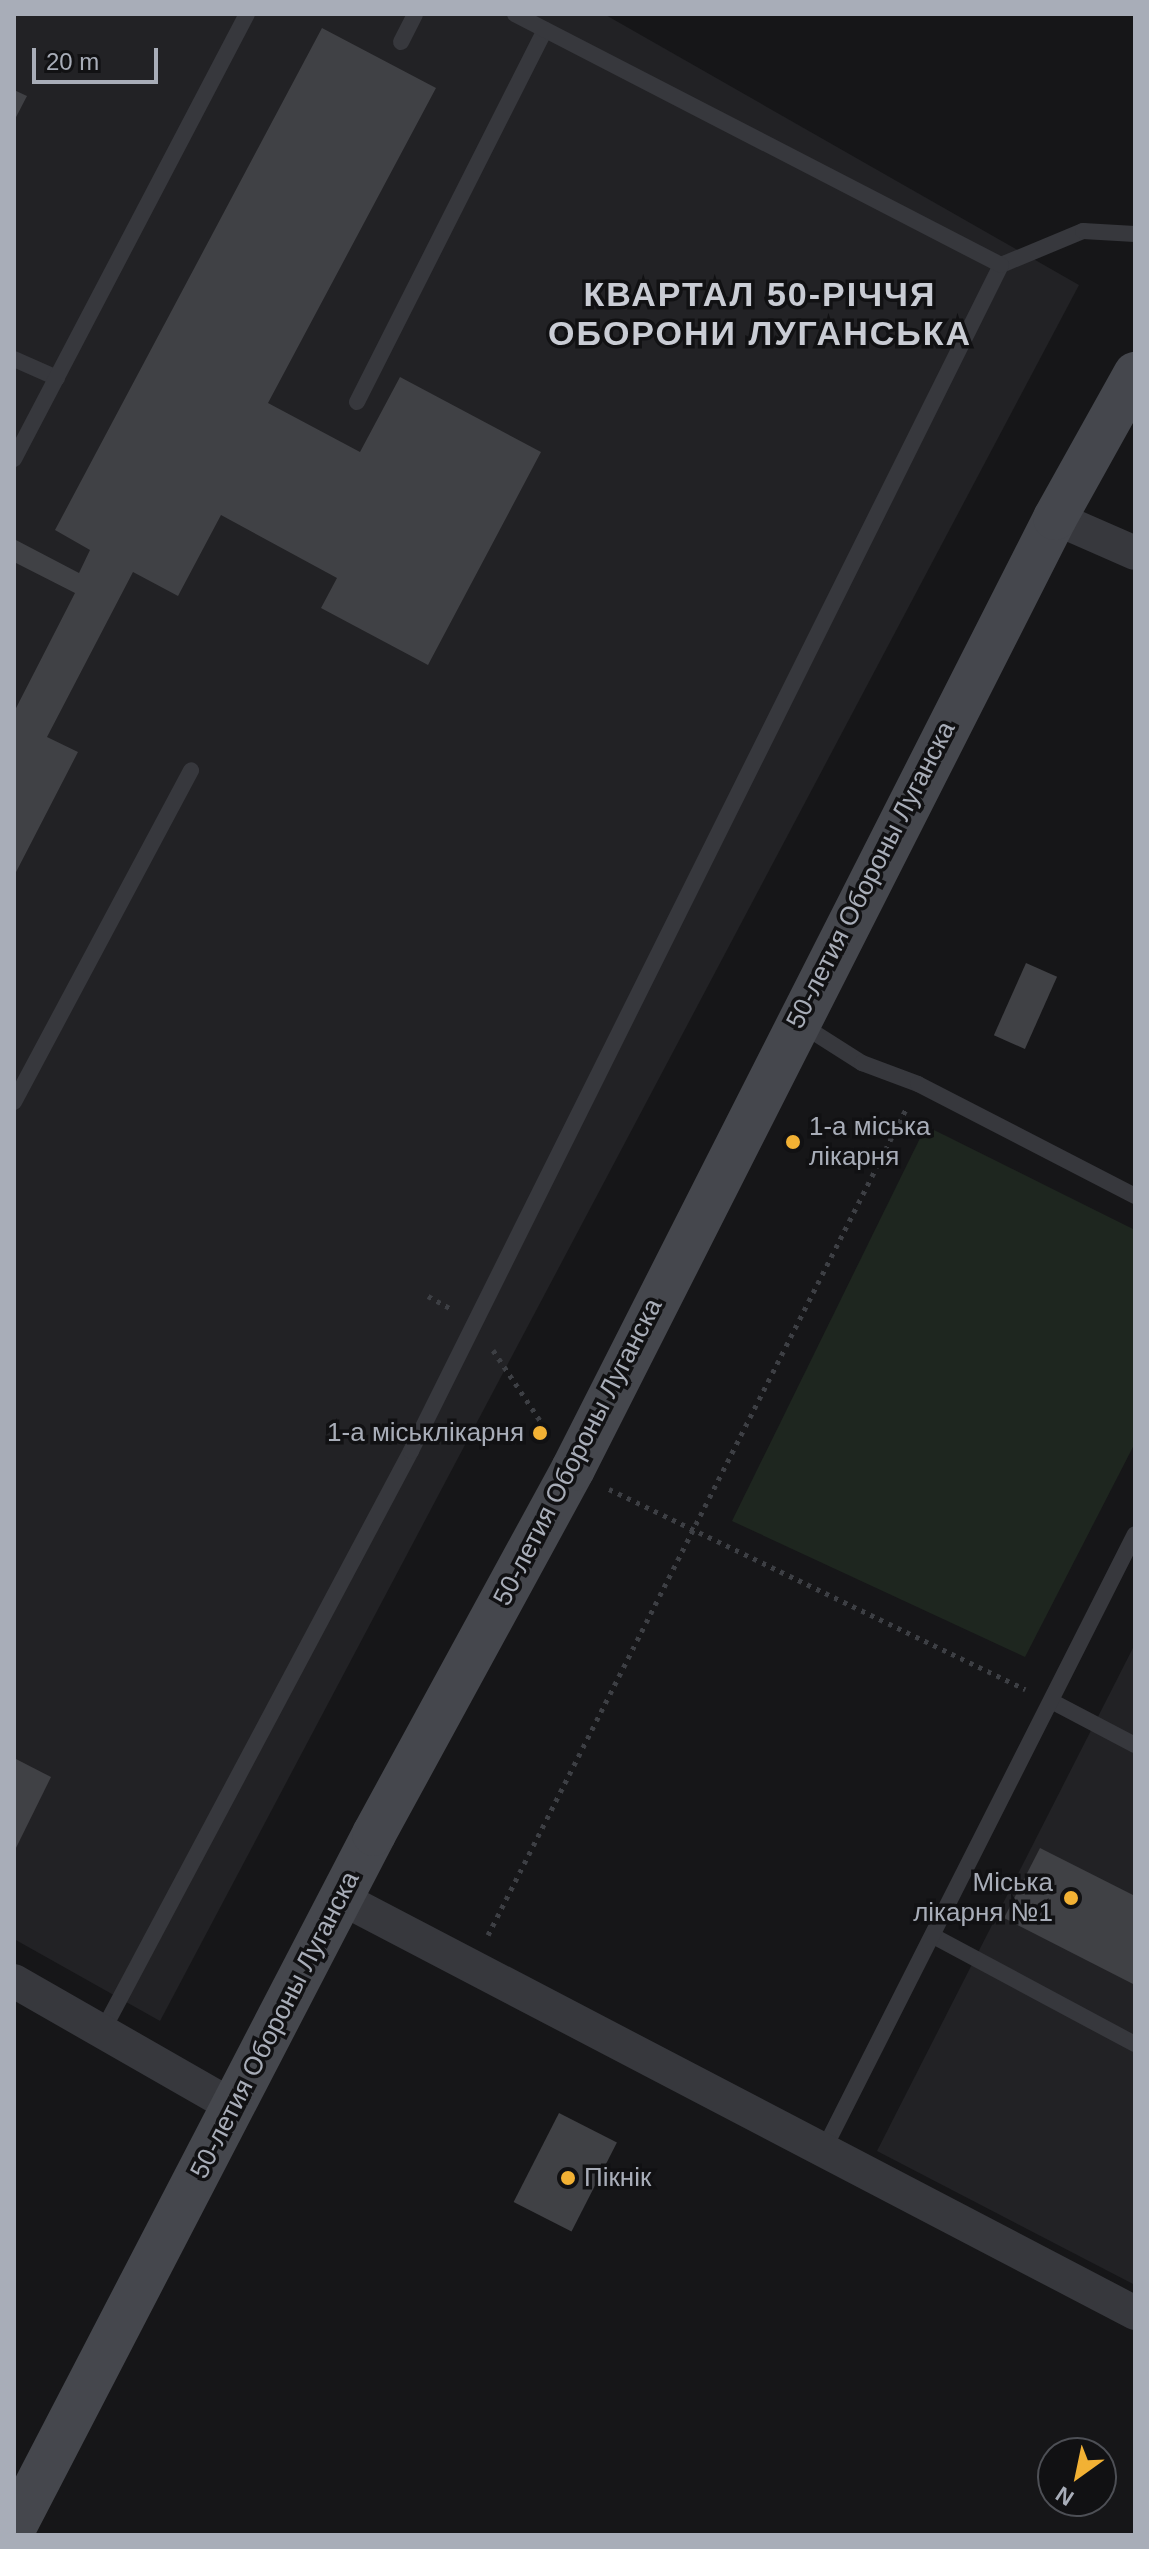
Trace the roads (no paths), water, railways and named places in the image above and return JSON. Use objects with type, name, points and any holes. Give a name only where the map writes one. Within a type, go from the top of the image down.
[{"type":"main road","name":"50-летия Обороны Луганска","points":[[14,2528],[341,1898],[573,1469],[796,1021],[1055,518],[1135,374]]},
{"type":"street","points":[[1055,518],[1135,553]]},
{"type":"street","points":[[341,1898],[1135,2313]]},
{"type":"street","points":[[14,1981],[232,2106]]},
{"type":"lane","points":[[14,459],[247,14]]},
{"type":"lane","points":[[401,42],[415,14]]},
{"type":"lane","points":[[515,14],[1001,265]]},
{"type":"lane","points":[[357,402],[545,30]]},
{"type":"lane","points":[[102,2032],[474,1322],[1001,265],[1083,231],[1135,234]]},
{"type":"lane","points":[[14,359],[57,378]]},
{"type":"lane","points":[[14,1102],[191,770]]},
{"type":"lane","points":[[796,1021],[862,1063],[918,1084],[1135,1196]]},
{"type":"lane","points":[[823,2151],[937,1938],[1055,1703],[1135,1534]]},
{"type":"lane","points":[[1055,1703],[1135,1745]]},
{"type":"lane","points":[[937,1938],[1135,2044]]},
{"type":"place","name":"1-а міська лікарня","points":[[793,1142]]},
{"type":"place","name":"1-а міськлікарня","points":[[540,1433]]},
{"type":"place","name":"Міська лікарня №1","points":[[1071,1898]]},
{"type":"place","name":"Пікнік","points":[[568,2178]]},
{"type":"district","name":"КВАРТАЛ 50-РІЧЧЯ ОБОРОНИ ЛУГАНСЬКА","points":[[760,314]]}]
